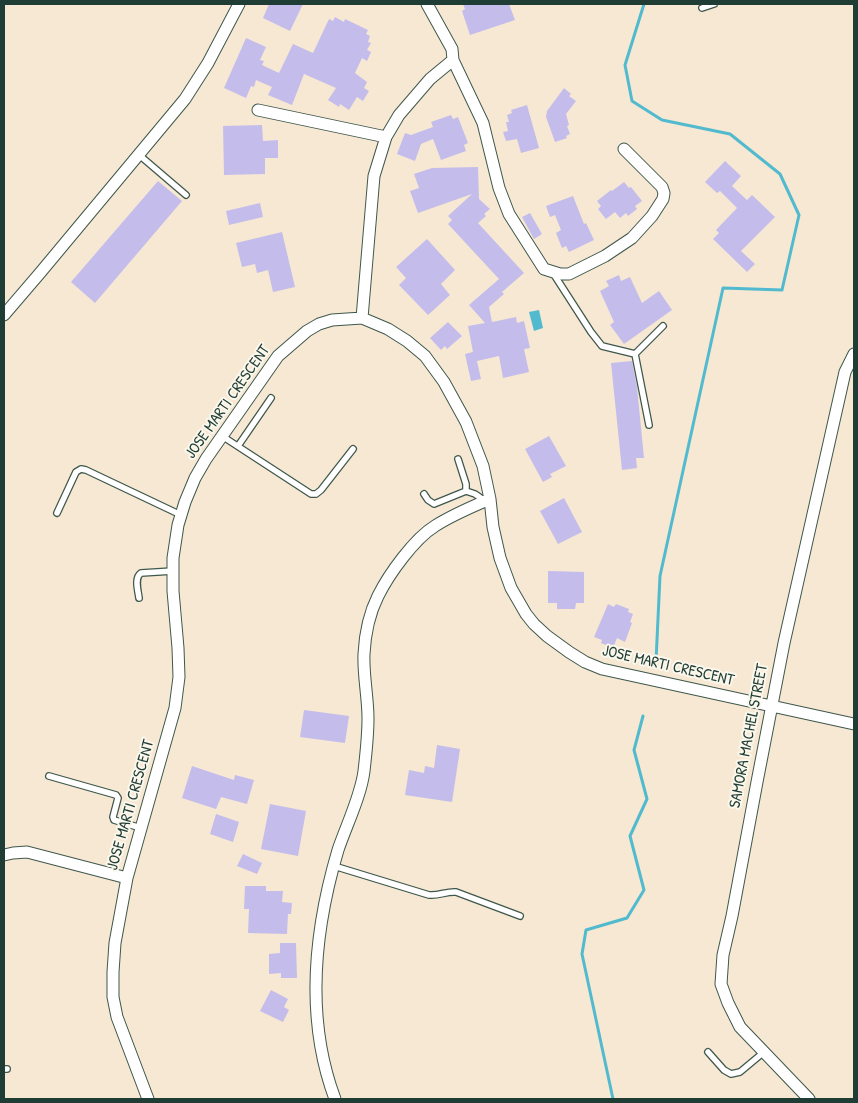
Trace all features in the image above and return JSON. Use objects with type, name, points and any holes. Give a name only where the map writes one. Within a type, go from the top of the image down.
[{"type":"street","points":[[4,315],[185,99],[208,63],[239,4]]},
{"type":"street","points":[[427,4],[452,49],[453,60],[483,124],[509,214],[544,269],[553,273],[569,274],[605,256],[632,238],[652,216],[663,199],[662,187],[624,149]]},
{"type":"street","points":[[362,318],[374,176],[386,137],[398,115],[430,79],[453,60]]},
{"type":"street","points":[[258,110],[386,137]]},
{"type":"street","name":"JOSE MARTI CRESCENT","points":[[148,1099],[117,1017],[113,997],[113,972],[115,943],[127,878],[175,708],[178,648],[173,591],[173,558],[178,524],[184,502],[206,459],[278,356],[307,331],[319,324],[332,320],[362,318],[388,329],[407,341],[425,356],[444,382],[466,422],[483,466],[493,528],[500,558],[511,588],[526,614],[547,636],[585,662],[602,669],[854,724]]},
{"type":"street","name":"SAMORA MACHEL STREET","points":[[809,1099],[740,1027],[728,1004],[721,984],[723,955],[788,624],[845,372],[854,354]]},
{"type":"street","points":[[335,1099],[321,1048],[316,1010],[318,939],[334,866],[363,780],[368,718],[364,655],[368,621],[378,595],[396,566],[416,543],[434,527],[462,511],[487,500]]},
{"type":"street","points":[[4,855],[27,852],[127,878]]},
{"type":"lane","points":[[702,8],[714,4]]},
{"type":"lane","points":[[138,154],[186,196]]},
{"type":"lane","points":[[553,273],[602,346],[636,354]]},
{"type":"lane","points":[[636,354],[663,326]]},
{"type":"lane","points":[[636,354],[649,424]]},
{"type":"lane","points":[[238,446],[271,398]]},
{"type":"lane","points":[[222,436],[311,494],[316,494],[321,490],[353,449]]},
{"type":"lane","points":[[458,459],[466,484],[466,491]]},
{"type":"lane","points":[[57,513],[76,472],[86,470],[181,515]]},
{"type":"lane","points":[[424,494],[434,504],[466,491],[487,500]]},
{"type":"lane","points":[[139,598],[138,575],[141,573],[173,571]]},
{"type":"lane","points":[[49,776],[116,795],[118,798],[113,817],[114,820],[141,828]]},
{"type":"lane","points":[[334,866],[429,895],[435,896],[451,891],[456,892],[520,916]]},
{"type":"lane","points":[[708,1052],[724,1070],[731,1074],[740,1072],[764,1052]]},
{"type":"water","points":[[539,310],[543,328],[534,331],[529,312]]},
{"type":"building","points":[[269,4],[303,4],[290,31],[263,18]]},
{"type":"building","points":[[463,4],[509,4],[515,20],[470,35],[462,11],[465,9]]},
{"type":"building","points":[[335,17],[344,22],[345,19],[368,30],[366,34],[370,36],[368,42],[371,43],[367,50],[371,52],[367,61],[362,58],[355,73],[367,82],[364,88],[369,91],[363,101],[357,97],[349,110],[340,104],[339,107],[328,100],[336,88],[304,74],[292,105],[268,95],[272,87],[256,80],[254,87],[251,86],[246,98],[224,88],[246,38],[266,47],[260,60],[264,61],[262,65],[279,73],[293,44],[313,53],[329,19],[333,21]]},
{"type":"building","points":[[564,88],[571,94],[569,96],[576,101],[566,114],[570,134],[566,136],[567,138],[555,142],[546,117],[547,111]]},
{"type":"building","points":[[527,105],[539,148],[521,153],[517,139],[506,141],[503,132],[508,131],[506,122],[509,122],[507,115],[512,113],[511,110]]},
{"type":"building","points":[[451,115],[453,119],[458,117],[468,143],[464,145],[466,151],[441,160],[433,139],[421,144],[415,161],[397,154],[405,133],[411,135],[433,127],[431,122]]},
{"type":"building","points":[[262,125],[263,141],[278,140],[278,158],[265,158],[265,174],[224,175],[223,126]]},
{"type":"building","points":[[725,161],[741,176],[732,186],[747,200],[752,195],[775,217],[741,251],[755,264],[747,272],[713,239],[719,233],[716,230],[737,208],[720,191],[717,193],[705,182]]},
{"type":"building","points":[[478,167],[479,199],[490,209],[484,214],[486,216],[478,223],[524,273],[502,292],[504,294],[489,307],[492,322],[516,317],[517,323],[524,321],[530,348],[524,349],[529,372],[503,378],[499,356],[477,361],[481,379],[471,381],[465,354],[473,352],[468,326],[485,323],[469,305],[499,279],[448,224],[452,220],[448,216],[472,194],[418,213],[410,191],[419,188],[414,174],[432,168]]},
{"type":"building","points":[[158,181],[182,201],[95,303],[71,282]]},
{"type":"building","points":[[624,182],[629,188],[631,187],[642,201],[635,206],[637,209],[628,216],[626,213],[620,218],[615,212],[606,219],[598,209],[601,206],[597,201]]},
{"type":"building","points":[[573,196],[584,224],[586,223],[594,240],[569,252],[566,246],[562,248],[556,233],[561,230],[555,215],[550,217],[546,206]]},
{"type":"building","points":[[260,203],[263,217],[229,225],[226,211]]},
{"type":"building","points":[[530,213],[542,234],[534,239],[522,217]]},
{"type":"building","points":[[282,232],[295,287],[273,292],[268,270],[257,273],[255,264],[242,267],[236,243]]},
{"type":"building","points":[[427,239],[455,270],[441,284],[450,295],[428,315],[399,285],[406,278],[396,267]]},
{"type":"building","points":[[619,275],[621,281],[630,277],[642,303],[659,291],[672,310],[624,344],[610,325],[614,322],[600,291],[609,286],[606,281]]},
{"type":"building","points":[[448,322],[462,336],[447,349],[445,346],[441,350],[430,338]]},
{"type":"building","points":[[632,361],[637,387],[644,458],[636,458],[637,468],[622,470],[611,363]]},
{"type":"building","points":[[549,436],[566,466],[550,474],[552,477],[543,482],[525,449]]},
{"type":"building","points":[[564,498],[582,532],[558,544],[540,511]]},
{"type":"building","points":[[548,571],[584,572],[584,603],[576,603],[575,609],[557,609],[557,603],[548,603]]},
{"type":"building","points":[[608,604],[614,607],[616,604],[629,609],[628,612],[633,614],[630,622],[632,623],[625,642],[617,638],[613,648],[601,643],[602,640],[594,637]]},
{"type":"building","points":[[304,710],[349,716],[345,743],[300,737]]},
{"type":"building","points":[[437,745],[460,749],[452,802],[405,795],[409,770],[424,773],[425,766],[434,768]]},
{"type":"building","points":[[192,766],[234,780],[235,775],[254,780],[247,804],[221,797],[216,809],[182,798]]},
{"type":"building","points":[[270,804],[306,811],[298,856],[261,849]]},
{"type":"building","points":[[216,814],[239,822],[233,842],[210,834]]},
{"type":"building","points":[[243,854],[262,863],[257,874],[237,866]]},
{"type":"building","points":[[245,886],[266,886],[266,891],[283,891],[282,902],[292,903],[291,914],[288,914],[287,934],[248,933],[249,909],[244,909]]},
{"type":"building","points":[[280,943],[296,943],[297,978],[281,978],[281,973],[269,974],[269,954],[280,953]]},
{"type":"building","points":[[271,990],[288,999],[284,1007],[289,1010],[283,1022],[260,1011]]},
{"type":"waterway","points":[[644,4],[625,65],[632,101],[662,120],[730,134],[780,174],[799,215],[782,290],[723,288],[660,576],[656,661]]},
{"type":"waterway","points":[[613,1099],[582,954],[586,930],[627,918],[644,890],[630,836],[647,799],[634,750],[643,716]]}]
